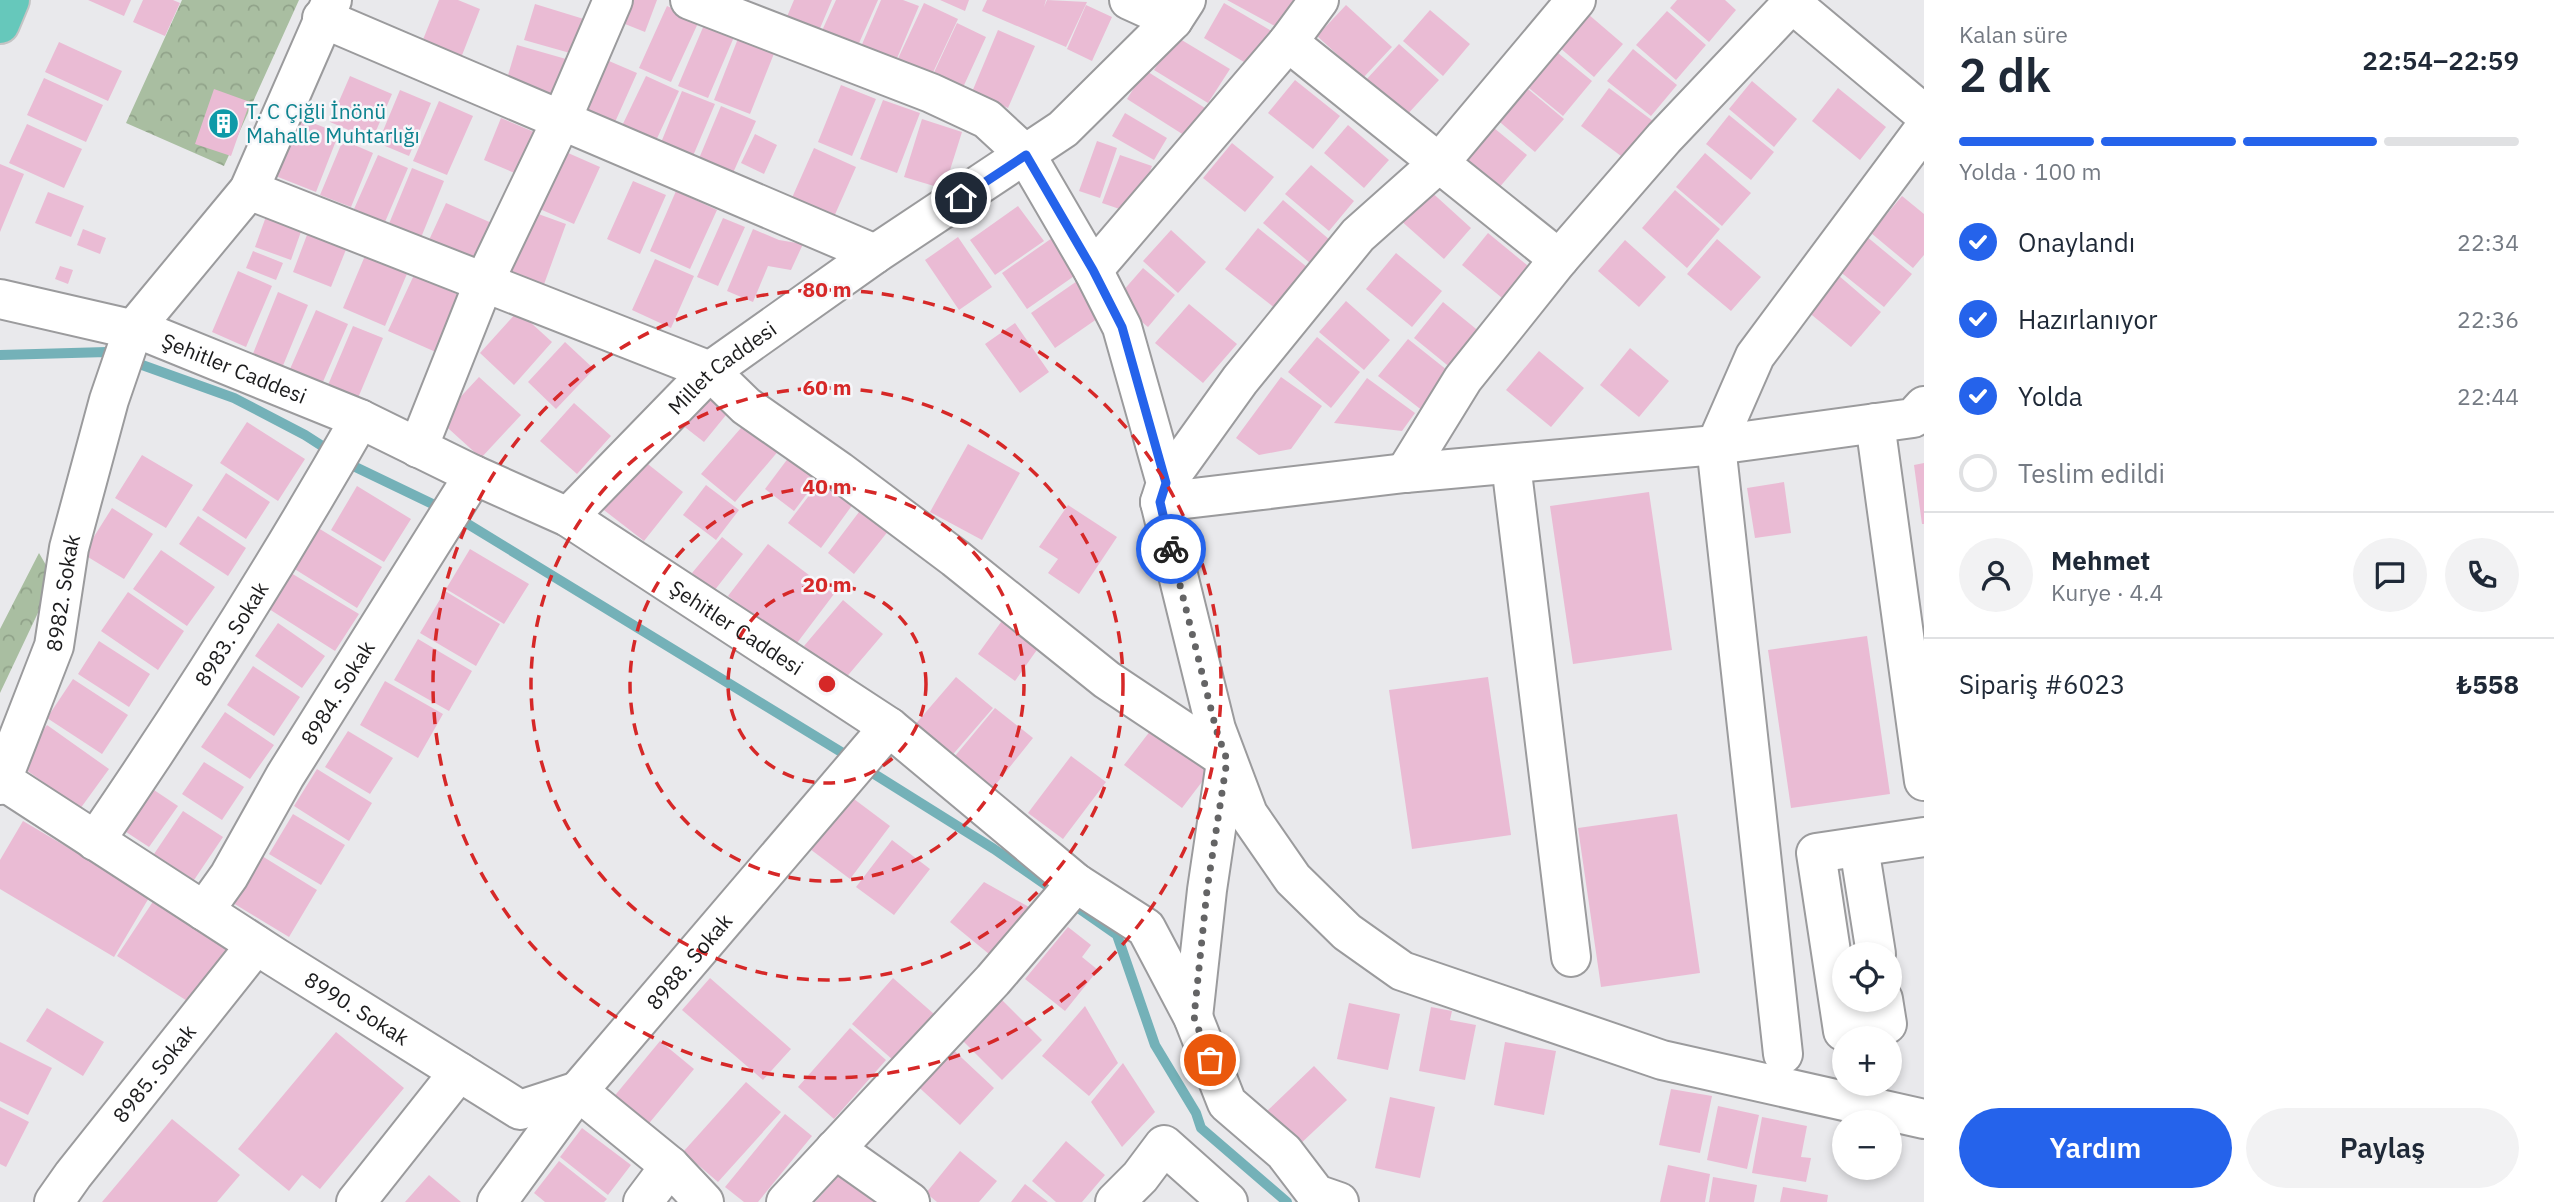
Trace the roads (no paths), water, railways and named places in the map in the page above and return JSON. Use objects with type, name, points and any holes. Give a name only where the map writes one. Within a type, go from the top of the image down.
[{"type":"main road","points":[[0,23],[10,0]]},
{"type":"street","points":[[418,447],[484,282],[561,121],[613,0]]},
{"type":"street","points":[[690,0],[931,93],[987,119],[1026,155],[1093,270],[1122,327],[1163,493],[1216,729],[1248,814],[1293,879],[1347,932],[1402,971],[1662,1060],[1924,1119]]},
{"type":"street","points":[[1129,0],[1179,10]]},
{"type":"street","points":[[1093,270],[1288,42],[1319,0]]},
{"type":"street","points":[[1163,493],[1240,380],[1359,235],[1440,162],[1576,0]]},
{"type":"street","points":[[1405,473],[1463,379],[1559,259],[1664,138],[1792,1],[1924,114]]},
{"type":"street","points":[[133,330],[249,190],[327,9],[561,121],[875,254]]},
{"type":"street","name":"Millet Caddesi","points":[[568,517],[710,371],[875,254],[1063,129],[1179,10]]},
{"type":"street","points":[[1288,42],[1559,259]]},
{"type":"street","points":[[1783,1054],[1716,445],[1755,356],[1924,129]]},
{"type":"street","points":[[249,190],[710,371],[746,407],[839,471],[955,558],[1107,680],[1227,760]]},
{"type":"street","name":"Şehitler Caddesi","points":[[0,299],[148,333],[355,428],[418,447],[468,485],[568,517],[889,727],[1075,883],[1146,928],[1194,1017],[1227,1102],[1284,1152],[1316,1194],[1339,1202]]},
{"type":"street","name":"8982. Sokak","points":[[1,783],[54,646],[69,548],[109,400],[133,330]]},
{"type":"street","points":[[1163,493],[1716,445],[1913,418],[1924,406]]},
{"type":"street","points":[[1875,423],[1924,781]]},
{"type":"street","name":"8983. Sokak","points":[[95,841],[162,743],[355,428]]},
{"type":"street","points":[[1511,464],[1571,957]]},
{"type":"street","name":"8984. Sokak","points":[[204,911],[229,876],[285,776],[468,485]]},
{"type":"street","name":"8988. Sokak","points":[[496,1202],[578,1091],[889,727]]},
{"type":"street","points":[[1194,1017],[1207,890],[1227,760]]},
{"type":"street","name":"8990. Sokak","points":[[1,783],[520,1110],[578,1091]]},
{"type":"street","points":[[1832,958],[1816,853],[1924,837]]},
{"type":"street","points":[[1859,847],[1874,942]]},
{"type":"street","points":[[786,1202],[993,980],[1075,883]]},
{"type":"street","name":"8985. Sokak","points":[[54,1202],[257,945]]},
{"type":"street","points":[[1840,1012],[1843,1031],[1887,1024],[1885,1012]]},
{"type":"street","points":[[356,1202],[459,1072]]},
{"type":"street","points":[[578,1091],[670,1167],[704,1202]]},
{"type":"street","points":[[1115,1202],[1140,1177],[1164,1145],[1228,1202]]},
{"type":"street","points":[[835,1149],[910,1202]]},
{"type":"street","points":[[643,1202],[670,1167]]},
{"type":"waterway","points":[[0,355],[107,352],[117,356]]},
{"type":"waterway","points":[[131,361],[234,398],[305,435],[333,453]]},
{"type":"waterway","points":[[345,462],[445,510]]},
{"type":"waterway","points":[[458,518],[851,758]]},
{"type":"waterway","points":[[863,767],[994,849],[1056,892]]},
{"type":"waterway","points":[[1071,903],[1117,935],[1155,1045],[1196,1113],[1201,1128],[1287,1202]]},
{"type":"place","name":"T. C Çiğli İnönü Mahalle Muhtarlığı","points":[[223,123]]}]
